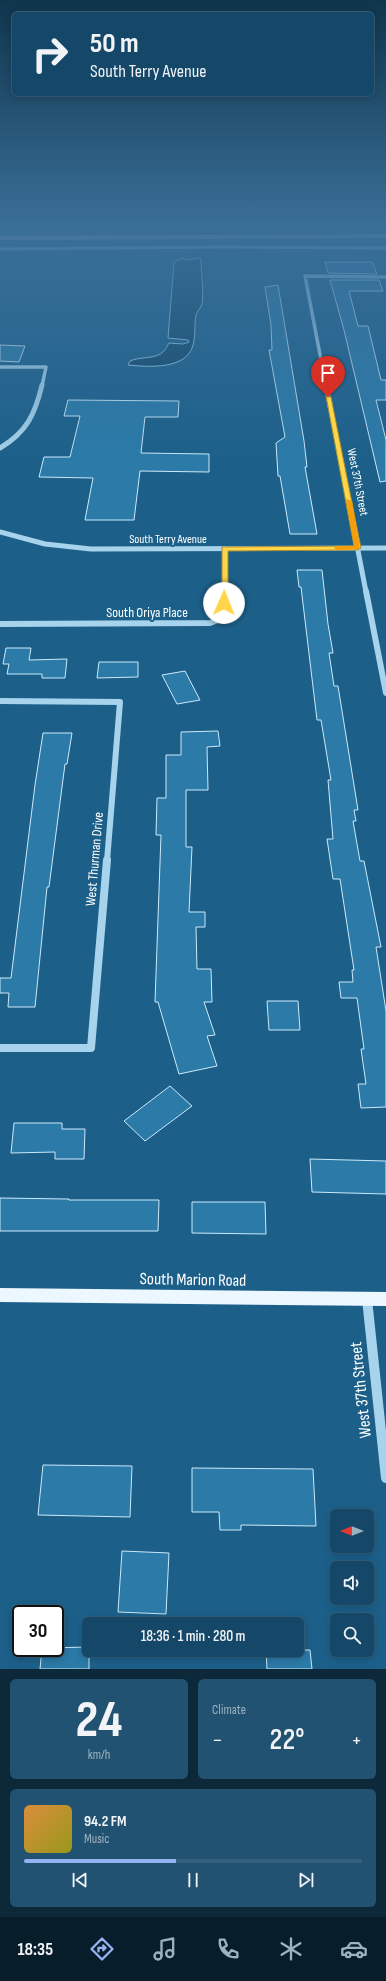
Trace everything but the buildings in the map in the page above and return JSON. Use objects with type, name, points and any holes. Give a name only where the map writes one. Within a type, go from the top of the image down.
[{"type":"main road","name":"South Marion Road","points":[[0,1295],[386,1299]]},
{"type":"street","name":"West 37th Street","points":[[311,305],[386,693]]},
{"type":"street","points":[[0,367],[46,367],[33,416],[24,430],[0,448]]},
{"type":"street","name":"South Terry Avenue","points":[[0,532],[31,541],[71,548],[386,548]]},
{"type":"street","name":"South Oriya Place","points":[[0,624],[195,624],[216,622],[223,618],[224,614],[225,549]]},
{"type":"street","name":"West Thurman Drive","points":[[0,701],[120,702],[91,1048],[0,1048]]},
{"type":"street","name":"West 37th Street","points":[[367,1299],[386,1478]]},
{"type":"water","points":[[171,305],[201,305],[196,315],[193,345],[189,353],[183,359],[166,365],[128,365],[130,361],[161,354],[169,343],[183,344],[189,342],[188,340],[168,338]]},
{"type":"slow traffic","points":[[337,548],[357,548],[348,501]]},
{"type":"route","points":[[224,603],[225,549],[357,548],[328,397]]}]
